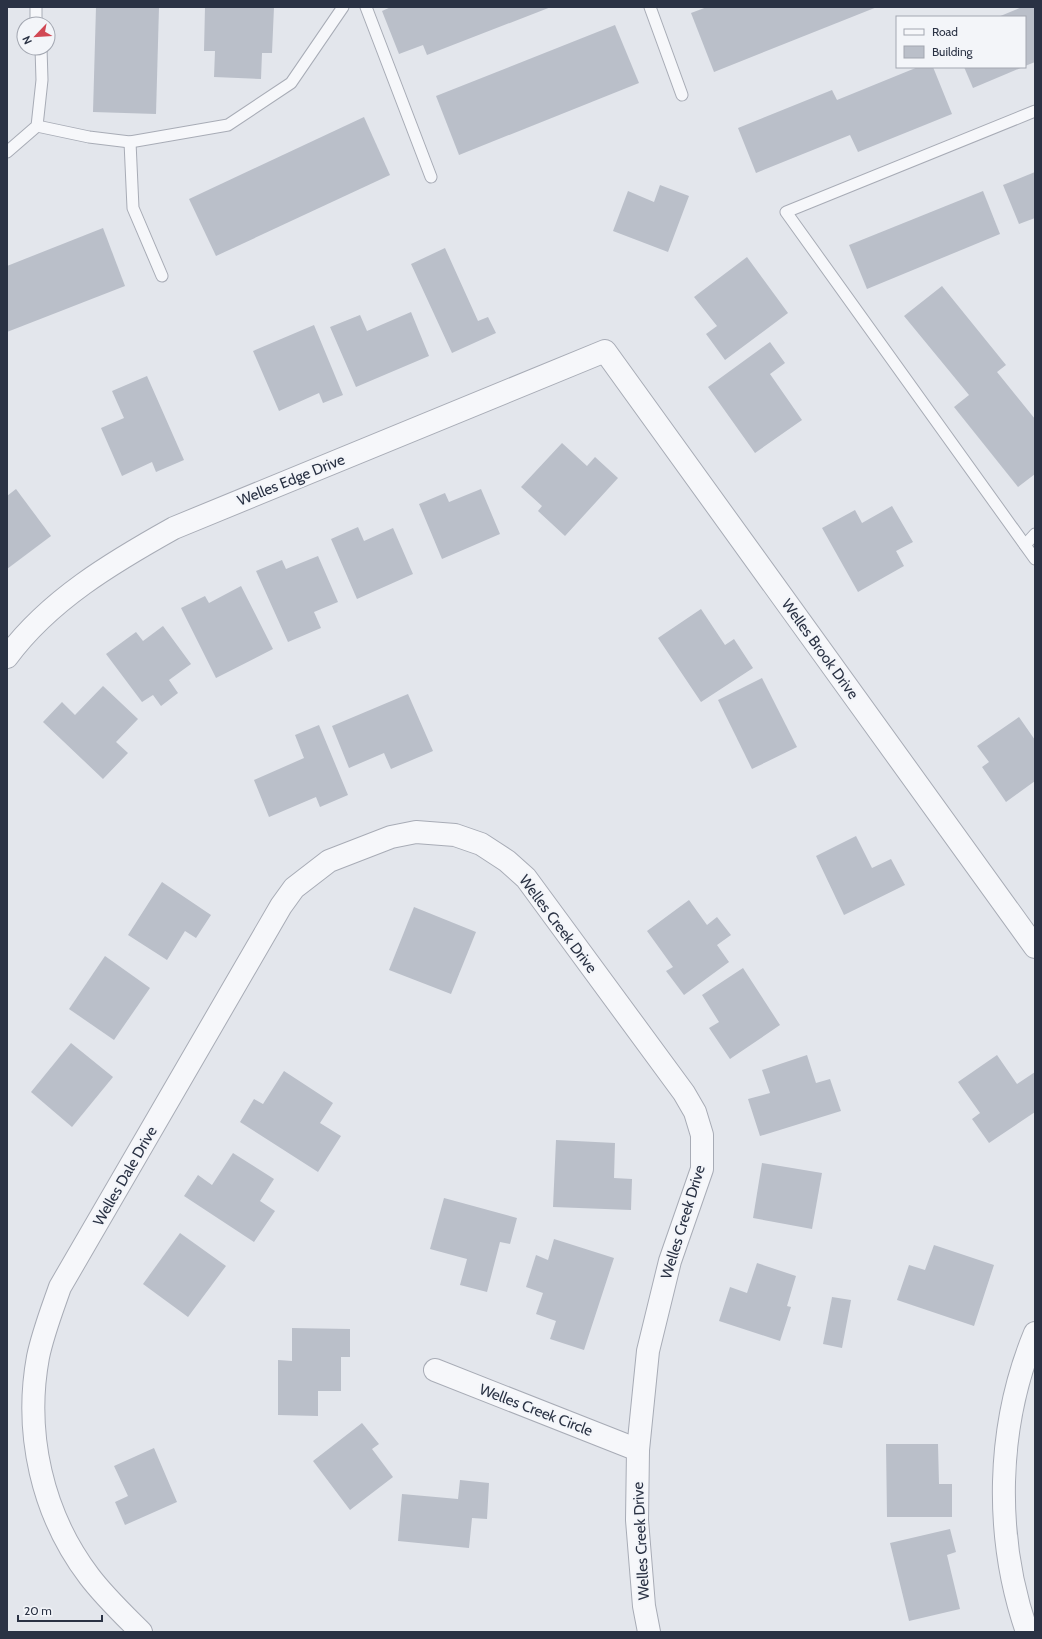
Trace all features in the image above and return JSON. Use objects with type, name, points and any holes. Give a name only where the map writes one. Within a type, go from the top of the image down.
[{"type":"street","name":"Welles Edge Drive","points":[[7,657],[42,618],[81,585],[123,556],[174,528],[605,351]]},
{"type":"street","name":"Welles Brook Drive","points":[[605,351],[1035,947]]},
{"type":"street","name":"Welles Dale Drive","points":[[141,1632],[89,1576],[73,1552],[54,1513],[40,1472],[35,1443],[34,1386],[38,1357],[47,1324],[60,1288],[294,888],[329,861],[391,837],[416,832],[455,835]]},
{"type":"street","name":"Welles Creek Drive","points":[[455,835],[481,844],[507,861],[526,878],[684,1093],[695,1112],[702,1135],[702,1169],[670,1261],[648,1351],[638,1450],[637,1520],[644,1606],[649,1632]]},
{"type":"street","points":[[1027,1632],[1012,1573],[1004,1527],[1004,1481],[1008,1434],[1016,1389],[1035,1333]]},
{"type":"street","name":"Welles Creek Circle","points":[[435,1370],[638,1450]]},
{"type":"lane","points":[[37,126],[89,137],[130,142],[228,125],[291,83],[343,7]]},
{"type":"lane","points":[[366,7],[431,177]]},
{"type":"lane","points":[[650,7],[682,95]]},
{"type":"lane","points":[[7,152],[37,126],[42,80],[40,56]]},
{"type":"lane","points":[[1035,111],[786,212],[1035,559]]},
{"type":"lane","points":[[130,142],[132,208],[162,276]]},
{"type":"lane","points":[[1025,545],[1035,534]]},
{"type":"building","points":[[96,7],[159,7],[156,114],[93,112]]},
{"type":"building","points":[[205,7],[274,7],[272,53],[262,53],[261,79],[214,77],[215,51],[204,51]]},
{"type":"building","points":[[391,7],[551,7],[427,55],[423,45],[399,54],[382,11]]},
{"type":"building","points":[[707,7],[877,7],[714,72],[691,13]]},
{"type":"building","points":[[1022,7],[1035,7],[1035,62],[1026,66],[1026,16],[1000,16]]},
{"type":"building","points":[[615,25],[639,83],[459,155],[436,96]]},
{"type":"building","points":[[916,68],[933,68],[952,114],[858,152],[850,135],[756,173],[738,128],[832,90],[837,100]]},
{"type":"building","points":[[964,68],[1021,68],[973,88]]},
{"type":"building","points":[[364,117],[390,175],[216,256],[189,199]]},
{"type":"building","points":[[1035,172],[1035,218],[1019,224],[1003,185]]},
{"type":"building","points":[[660,185],[689,196],[668,252],[613,231],[628,191],[654,202]]},
{"type":"building","points":[[983,191],[1000,234],[867,289],[849,245]]},
{"type":"building","points":[[103,228],[125,286],[7,332],[7,266]]},
{"type":"building","points":[[445,248],[478,321],[488,317],[496,333],[452,353],[411,264]]},
{"type":"building","points":[[747,257],[788,313],[725,360],[706,334],[717,326],[694,297]]},
{"type":"building","points":[[942,286],[1006,365],[997,372],[1035,419],[1035,474],[1018,487],[954,407],[969,395],[904,316]]},
{"type":"building","points":[[411,312],[429,356],[356,387],[330,327],[360,315],[367,331]]},
{"type":"building","points":[[314,325],[343,395],[323,403],[319,393],[279,411],[253,351]]},
{"type":"building","points":[[770,342],[785,363],[770,374],[802,420],[755,453],[708,387]]},
{"type":"building","points":[[147,376],[184,460],[156,472],[152,462],[122,476],[101,428],[124,418],[112,391]]},
{"type":"building","points":[[562,443],[587,466],[595,457],[618,478],[565,536],[538,511],[542,506],[521,487]]},
{"type":"building","points":[[16,489],[51,536],[7,569],[7,496]]},
{"type":"building","points":[[481,489],[500,534],[442,559],[419,504],[445,493],[449,502]]},
{"type":"building","points":[[892,506],[913,542],[896,551],[904,566],[858,592],[822,528],[855,510],[862,523]]},
{"type":"building","points":[[358,527],[364,541],[393,528],[413,574],[357,599],[331,539]]},
{"type":"building","points":[[318,556],[338,602],[314,612],[321,628],[288,642],[256,571],[282,560],[286,569]]},
{"type":"building","points":[[241,586],[273,649],[216,678],[181,608],[205,596],[209,603]]},
{"type":"building","points":[[701,609],[725,645],[734,639],[753,668],[701,702],[658,638]]},
{"type":"building","points":[[163,626],[191,664],[169,680],[178,693],[161,706],[153,695],[142,702],[106,654],[136,632],[143,641]]},
{"type":"building","points":[[762,678],[797,747],[752,769],[718,700]]},
{"type":"building","points":[[103,686],[138,719],[116,742],[128,753],[103,779],[43,722],[62,702],[75,715]]},
{"type":"building","points":[[408,694],[433,751],[391,769],[384,753],[349,768],[332,726]]},
{"type":"building","points":[[1019,717],[1035,740],[1035,781],[1006,802],[982,767],[989,762],[977,746]]},
{"type":"building","points":[[319,725],[348,795],[320,807],[316,797],[269,817],[254,780],[304,758],[295,735]]},
{"type":"building","points":[[856,836],[872,868],[891,859],[905,885],[844,915],[816,856]]},
{"type":"building","points":[[162,882],[211,915],[196,938],[185,931],[167,960],[128,935]]},
{"type":"building","points":[[689,900],[707,925],[717,917],[731,935],[717,945],[729,962],[684,995],[666,971],[673,967],[647,931]]},
{"type":"building","points":[[414,907],[476,932],[451,994],[389,970]]},
{"type":"building","points":[[105,956],[150,988],[114,1040],[69,1009]]},
{"type":"building","points":[[743,968],[780,1025],[730,1059],[709,1028],[719,1022],[702,995]]},
{"type":"building","points":[[71,1043],[113,1077],[72,1127],[31,1092]]},
{"type":"building","points":[[807,1055],[816,1083],[830,1079],[841,1111],[760,1136],[748,1099],[770,1093],[762,1070]]},
{"type":"building","points":[[997,1055],[1017,1084],[1035,1072],[1035,1112],[989,1143],[972,1119],[980,1113],[958,1082]]},
{"type":"building","points":[[284,1071],[333,1103],[320,1123],[341,1136],[318,1172],[240,1122],[254,1099],[263,1104]]},
{"type":"building","points":[[556,1140],[615,1143],[614,1178],[632,1179],[631,1210],[553,1207]]},
{"type":"building","points":[[233,1153],[274,1179],[260,1201],[275,1211],[254,1242],[184,1196],[198,1175],[212,1185]]},
{"type":"building","points":[[762,1163],[822,1173],[812,1229],[753,1218]]},
{"type":"building","points":[[444,1198],[517,1218],[510,1244],[500,1242],[487,1292],[460,1285],[467,1259],[430,1249]]},
{"type":"building","points":[[180,1233],[226,1266],[188,1317],[143,1284]]},
{"type":"building","points":[[554,1239],[614,1258],[584,1350],[550,1339],[556,1321],[536,1314],[543,1293],[526,1287],[536,1255],[548,1260]]},
{"type":"building","points":[[934,1245],[994,1265],[974,1326],[897,1300],[909,1265],[925,1270]]},
{"type":"building","points":[[757,1263],[796,1276],[787,1306],[791,1307],[780,1341],[719,1321],[730,1287],[747,1293]]},
{"type":"building","points":[[832,1297],[851,1300],[842,1348],[823,1344]]},
{"type":"building","points":[[292,1328],[350,1329],[350,1357],[341,1357],[341,1391],[318,1391],[318,1416],[278,1415],[278,1360],[292,1361]]},
{"type":"building","points":[[362,1423],[379,1444],[372,1449],[393,1477],[350,1510],[313,1461]]},
{"type":"building","points":[[886,1444],[938,1444],[939,1484],[952,1484],[952,1517],[887,1517]]},
{"type":"building","points":[[154,1448],[177,1502],[125,1525],[115,1502],[128,1496],[114,1466]]},
{"type":"building","points":[[460,1480],[489,1483],[487,1519],[472,1518],[469,1548],[398,1541],[402,1494],[458,1499]]},
{"type":"building","points":[[950,1529],[956,1552],[947,1555],[960,1609],[909,1621],[890,1543]]}]
